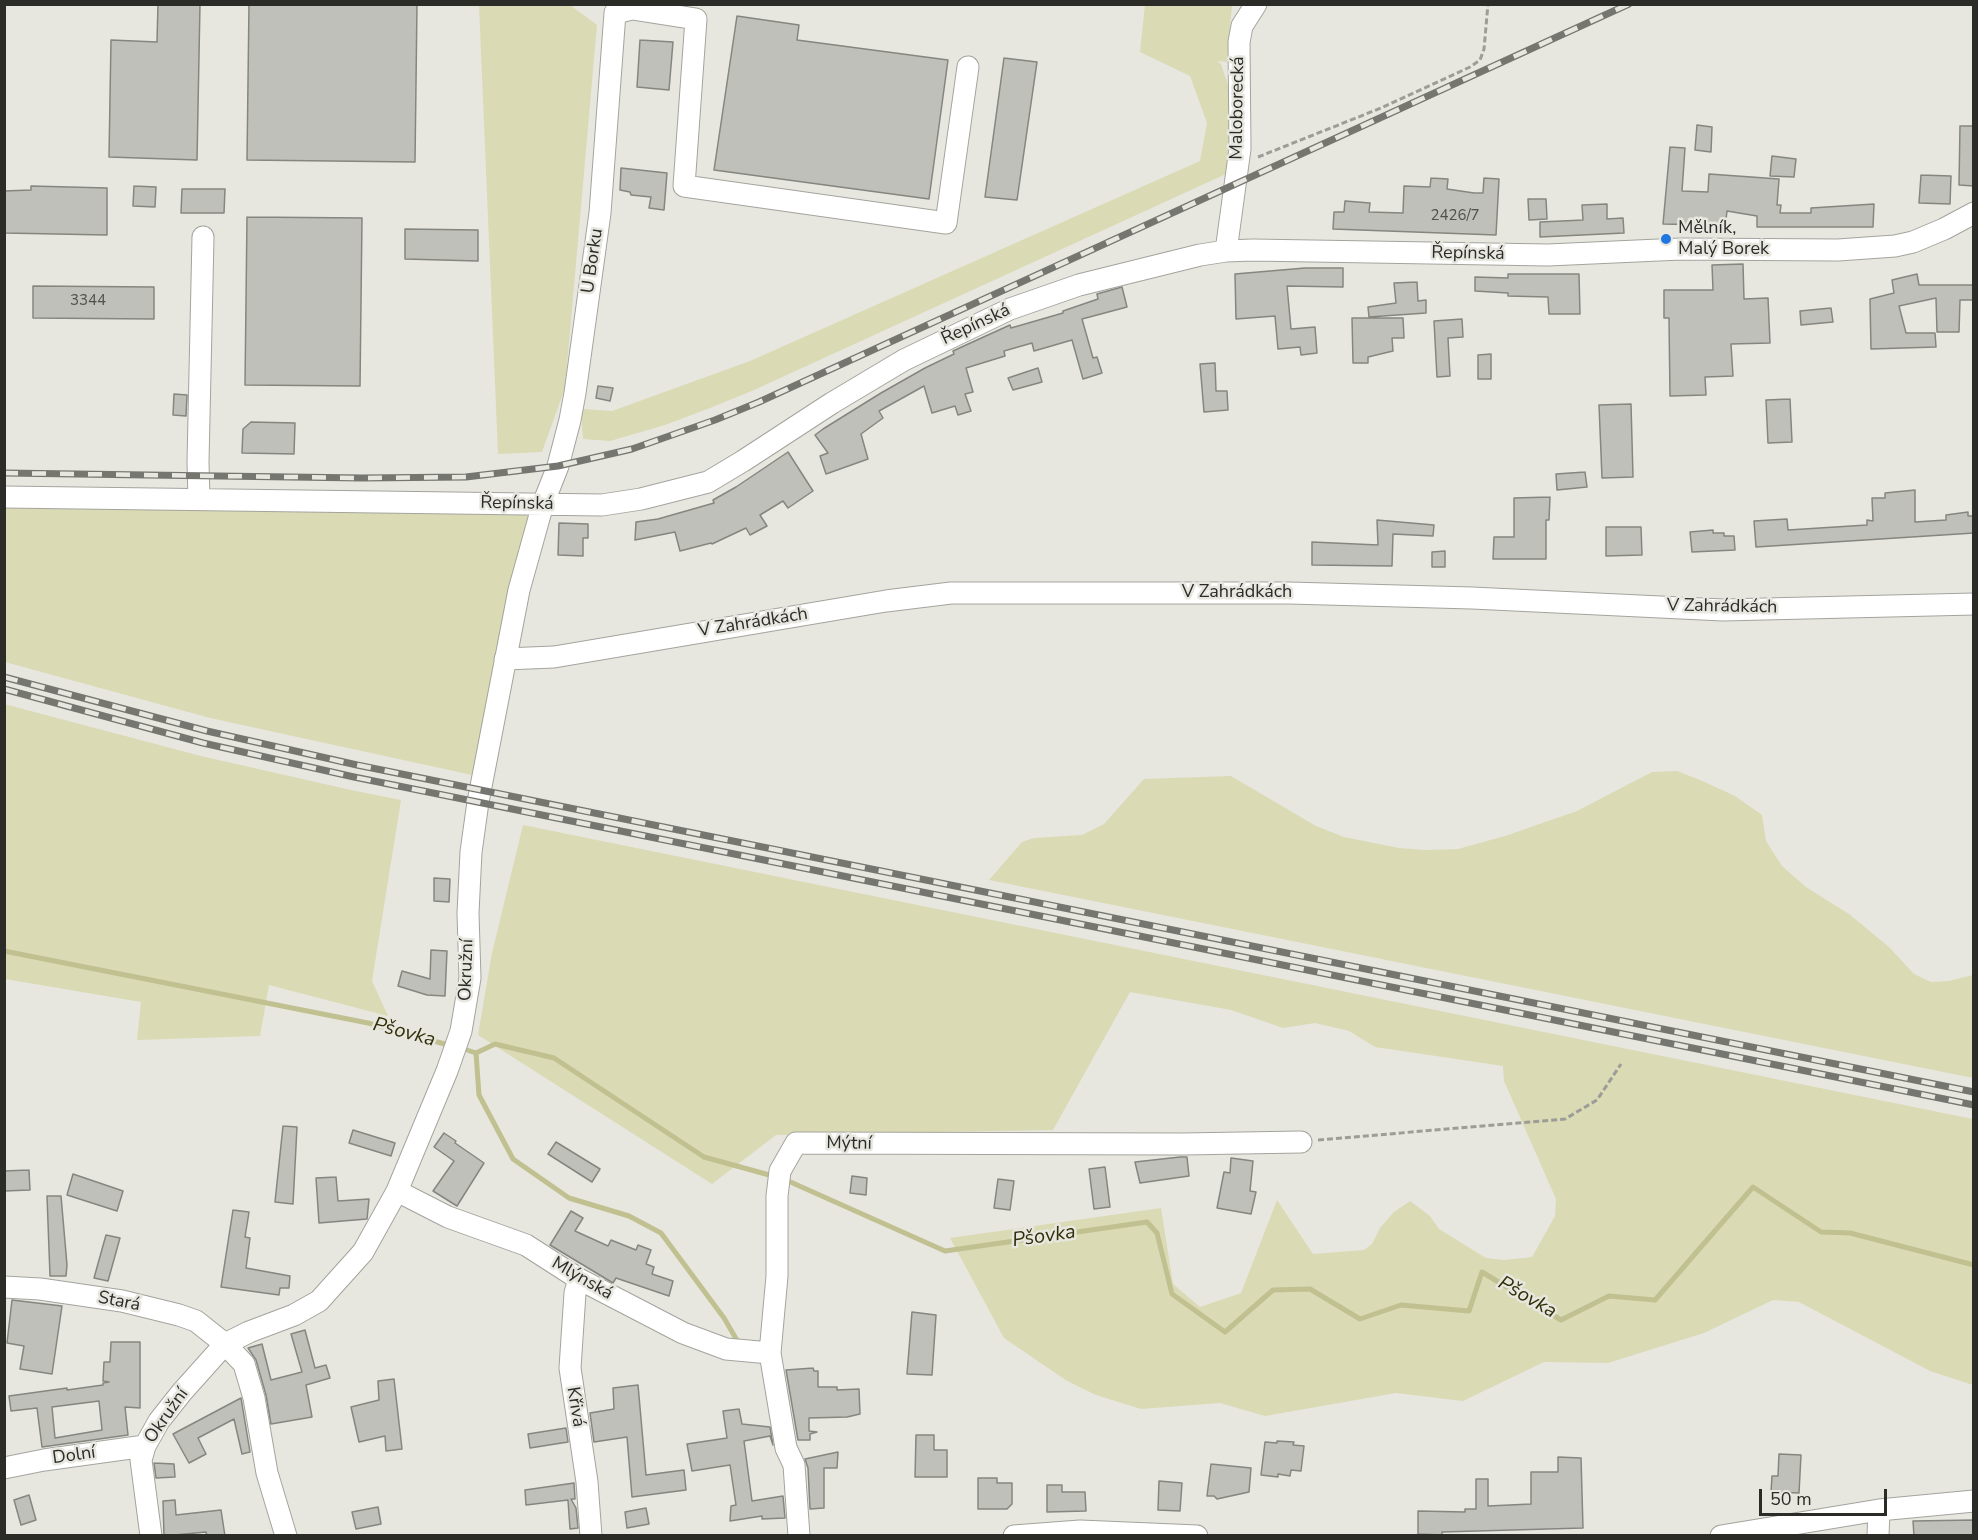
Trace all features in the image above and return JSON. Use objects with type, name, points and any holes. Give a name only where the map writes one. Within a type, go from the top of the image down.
[{"type":"street","name":"Maloborecká","points":[[1226,251],[1240,150],[1239,42],[1242,26],[1256,4]]},
{"type":"street","name":"U Borku","points":[[543,504],[558,466],[575,393],[600,213],[615,13],[632,9],[696,19],[684,186],[946,223],[968,67]]},
{"type":"street","name":"Řepínská","points":[[4,497],[602,505],[641,499],[708,482],[904,360],[1010,309],[1079,285],[1200,255],[1226,251],[1548,255],[1681,249],[1838,250],[1895,246],[1913,242],[1974,213]]},
{"type":"street","points":[[199,499],[203,237]]},
{"type":"street","name":"Okružní","points":[[151,1536],[141,1460],[145,1446],[159,1421],[225,1344],[294,1315],[319,1301],[363,1252],[397,1191],[447,1071],[461,1031],[470,978],[468,913],[471,852],[478,802],[519,590],[543,504]]},
{"type":"street","name":"V Zahrádkách","points":[[505,659],[554,657],[886,601],[951,593],[1289,592],[1723,610],[1974,604]]},
{"type":"street","name":"Mýtní","points":[[799,1536],[794,1465],[786,1448],[770,1353],[777,1276],[777,1196],[780,1171],[796,1143],[1301,1142]]},
{"type":"street","name":"Mlýnská","points":[[397,1191],[448,1217],[526,1245],[579,1279],[683,1333],[726,1349],[770,1353]]},
{"type":"street","name":"Křivá","points":[[579,1279],[575,1293],[570,1368],[587,1482],[591,1536]]},
{"type":"street","name":"Stará","points":[[4,1287],[40,1289],[122,1301],[179,1315],[196,1321],[225,1344]]},
{"type":"street","points":[[225,1344],[243,1364],[254,1398],[267,1473],[286,1536]]},
{"type":"street","name":"Dolní","points":[[4,1468],[145,1446]]},
{"type":"street","points":[[1721,1536],[1879,1510],[1974,1501]]},
{"type":"street","points":[[1878,1536],[1879,1510]]},
{"type":"street","points":[[1014,1536],[1080,1532],[1197,1536]]},
{"type":"path","points":[[1237,164],[1381,108],[1470,67],[1480,60],[1484,49],[1488,4]]},
{"type":"path","points":[[1301,1142],[1565,1119],[1597,1100],[1621,1064]]},
{"type":"green space","points":[[479,5],[570,5],[597,25],[565,388],[542,452],[498,454]]},
{"type":"green space","points":[[1145,5],[1232,5],[1227,62],[1217,61],[1221,64],[1230,91],[1231,139],[1226,174],[754,390],[665,425],[610,441],[583,439],[581,412],[583,409],[612,411],[750,361],[1200,161],[1207,123],[1190,76],[1140,52]]},
{"type":"green space","points":[[4,508],[531,513],[472,775],[210,718],[5,662]]},
{"type":"green space","points":[[4,704],[201,756],[401,800],[372,981],[388,1016],[269,985],[260,1036],[137,1040],[141,1002],[5,979]]},
{"type":"green space","points":[[1677,771],[1735,796],[1762,815],[1766,841],[1782,866],[1806,887],[1849,914],[1889,947],[1914,974],[1931,982],[1949,981],[1973,975],[1973,1078],[989,880],[1022,842],[1034,838],[1082,835],[1104,824],[1144,779],[1231,776],[1316,826],[1344,837],[1399,848],[1426,850],[1458,849],[1505,836],[1577,811],[1652,772]]},
{"type":"green space","points":[[523,825],[1973,1119],[1973,1385],[1930,1371],[1799,1302],[1773,1300],[1704,1333],[1608,1363],[1544,1362],[1463,1401],[1396,1393],[1265,1416],[1220,1403],[1141,1409],[1096,1395],[1067,1381],[1004,1338],[950,1238],[1161,1208],[1173,1284],[1200,1307],[1241,1293],[1277,1200],[1313,1254],[1364,1250],[1372,1244],[1380,1228],[1394,1212],[1410,1201],[1430,1216],[1439,1229],[1486,1258],[1504,1260],[1532,1257],[1555,1216],[1556,1199],[1504,1081],[1503,1066],[1375,1047],[1349,1031],[1315,1023],[1283,1028],[1231,1010],[1130,992],[1053,1130],[776,1135],[712,1184],[478,1035],[492,953]]},
{"type":"building","points":[[158,4],[200,4],[197,160],[109,157],[111,40],[157,42]]},
{"type":"building","points":[[249,4],[417,4],[415,162],[247,160]]},
{"type":"building","points":[[737,16],[799,25],[797,40],[948,60],[929,199],[714,170]]},
{"type":"building","points":[[640,40],[673,42],[669,90],[637,87]]},
{"type":"building","points":[[1004,58],[1037,62],[1017,200],[985,197]]},
{"type":"building","points":[[1697,125],[1712,127],[1711,152],[1695,150]]},
{"type":"building","points":[[1960,126],[1974,126],[1974,186],[1959,185]]},
{"type":"building","points":[[1670,147],[1685,148],[1682,191],[1708,192],[1709,174],[1779,179],[1777,205],[1781,205],[1780,213],[1811,213],[1811,208],[1874,204],[1873,227],[1757,227],[1757,216],[1727,211],[1725,228],[1663,224]]},
{"type":"building","points":[[1772,156],[1796,159],[1794,177],[1770,176]]},
{"type":"building","points":[[621,168],[667,173],[664,210],[649,208],[651,197],[631,195],[630,192],[620,190]]},
{"type":"building","points":[[1921,175],[1951,176],[1950,204],[1919,203]]},
{"type":"building","points":[[1431,178],[1448,179],[1447,189],[1474,193],[1483,193],[1484,178],[1499,179],[1496,235],[1333,229],[1334,212],[1344,212],[1345,201],[1370,203],[1369,212],[1403,213],[1404,186],[1430,187]]},
{"type":"building","points":[[31,186],[107,188],[107,235],[4,233],[4,191],[31,190]]},
{"type":"building","points":[[134,186],[156,187],[155,207],[133,206]]},
{"type":"building","points":[[182,189],[225,189],[224,213],[181,213]]},
{"type":"building","points":[[1528,199],[1546,199],[1547,219],[1529,220]]},
{"type":"building","points":[[1607,204],[1607,219],[1623,218],[1624,233],[1540,237],[1540,222],[1583,220],[1582,205]]},
{"type":"building","points":[[247,217],[362,218],[360,386],[245,385]]},
{"type":"building","points":[[405,229],[478,230],[478,261],[405,259]]},
{"type":"building","points":[[1743,264],[1744,299],[1768,298],[1770,343],[1731,344],[1733,376],[1705,377],[1706,395],[1670,396],[1669,318],[1664,318],[1664,290],[1713,290],[1712,265]]},
{"type":"building","points":[[1305,268],[1343,268],[1343,287],[1287,286],[1291,329],[1315,327],[1317,353],[1301,355],[1300,347],[1278,349],[1275,316],[1236,319],[1235,274]]},
{"type":"building","points":[[1508,274],[1579,274],[1580,314],[1549,314],[1548,297],[1508,296],[1508,293],[1475,291],[1475,277],[1508,278]]},
{"type":"building","points":[[1917,274],[1919,285],[1974,285],[1974,300],[1960,300],[1959,332],[1937,332],[1936,298],[1899,306],[1906,333],[1935,333],[1936,347],[1871,349],[1870,299],[1894,293],[1892,280]]},
{"type":"building","points":[[1417,282],[1418,301],[1426,300],[1426,313],[1369,317],[1368,307],[1396,303],[1394,283]]},
{"type":"building","points":[[33,286],[154,287],[154,319],[33,318]]},
{"type":"building","points":[[1122,287],[1127,307],[1082,319],[1093,358],[1097,357],[1102,373],[1083,379],[1072,340],[1034,351],[1032,343],[1004,351],[1005,356],[966,368],[973,392],[965,394],[971,411],[958,415],[955,406],[932,413],[924,386],[879,411],[883,418],[861,434],[868,459],[826,474],[820,456],[828,453],[815,435],[823,429],[881,393],[954,354],[953,351],[1010,325],[1011,328],[1063,313],[1063,311],[1098,299],[1097,294]]},
{"type":"building","points":[[1831,308],[1833,322],[1801,325],[1800,311]]},
{"type":"building","points":[[1352,318],[1403,318],[1404,338],[1392,338],[1393,351],[1368,357],[1368,363],[1353,363]]},
{"type":"building","points":[[1462,319],[1463,337],[1448,338],[1450,376],[1437,377],[1434,321]]},
{"type":"building","points":[[1491,354],[1491,379],[1478,379],[1478,355]]},
{"type":"building","points":[[1215,363],[1216,391],[1227,391],[1228,410],[1204,412],[1200,364]]},
{"type":"building","points":[[1038,368],[1042,382],[1013,390],[1008,378]]},
{"type":"building","points":[[598,386],[613,388],[610,401],[596,398]]},
{"type":"building","points":[[174,394],[187,395],[186,416],[173,415]]},
{"type":"building","points":[[1790,399],[1792,442],[1768,443],[1766,400]]},
{"type":"building","points":[[1631,404],[1633,477],[1602,478],[1599,405]]},
{"type":"building","points":[[251,422],[295,423],[294,454],[242,453],[243,429]]},
{"type":"building","points":[[788,452],[813,491],[788,508],[783,501],[760,515],[767,526],[750,535],[746,528],[712,544],[680,551],[675,532],[635,540],[636,522],[658,519],[714,503],[713,500]]},
{"type":"building","points":[[1585,472],[1587,487],[1557,490],[1556,474]]},
{"type":"building","points":[[1915,490],[1915,522],[1946,520],[1946,515],[1968,512],[1968,516],[1974,516],[1974,533],[1756,547],[1754,521],[1787,519],[1788,530],[1867,525],[1867,520],[1873,521],[1872,498],[1885,498],[1885,493]]},
{"type":"building","points":[[1550,497],[1549,520],[1546,520],[1546,559],[1493,559],[1494,537],[1514,537],[1514,498]]},
{"type":"building","points":[[1377,520],[1434,525],[1433,536],[1393,534],[1392,566],[1312,565],[1312,542],[1378,545]]},
{"type":"building","points":[[559,523],[588,524],[588,538],[583,538],[583,556],[558,555]]},
{"type":"building","points":[[1606,527],[1641,527],[1642,555],[1606,556]]},
{"type":"building","points":[[1713,530],[1713,533],[1734,536],[1735,550],[1692,552],[1690,532]]},
{"type":"building","points":[[1445,551],[1445,567],[1432,567],[1432,552]]},
{"type":"building","points":[[434,878],[450,879],[449,902],[434,901]]},
{"type":"building","points":[[431,950],[447,951],[445,996],[427,995],[398,986],[402,971],[430,979]]},
{"type":"building","points":[[283,1126],[297,1127],[293,1204],[275,1202]]},
{"type":"building","points":[[353,1130],[395,1143],[391,1156],[349,1143]]},
{"type":"building","points":[[444,1133],[484,1163],[457,1206],[433,1191],[454,1161],[434,1147]]},
{"type":"building","points":[[556,1142],[600,1169],[592,1182],[548,1154]]},
{"type":"building","points":[[1187,1157],[1189,1176],[1140,1183],[1135,1162]]},
{"type":"building","points":[[1231,1158],[1253,1161],[1250,1191],[1256,1192],[1251,1214],[1217,1208],[1224,1172],[1230,1173]]},
{"type":"building","points":[[1105,1167],[1110,1207],[1094,1209],[1089,1169]]},
{"type":"building","points":[[29,1170],[30,1190],[4,1191],[4,1171]]},
{"type":"building","points":[[73,1174],[123,1191],[117,1211],[67,1195]]},
{"type":"building","points":[[852,1176],[867,1178],[866,1195],[850,1193]]},
{"type":"building","points":[[336,1177],[338,1201],[369,1199],[367,1219],[319,1223],[316,1178]]},
{"type":"building","points":[[998,1179],[1014,1181],[1010,1210],[994,1208]]},
{"type":"building","points":[[47,1196],[61,1196],[66,1276],[50,1276]]},
{"type":"building","points":[[233,1210],[249,1212],[245,1237],[250,1238],[246,1268],[290,1276],[289,1288],[280,1288],[279,1295],[221,1287]]},
{"type":"building","points":[[571,1211],[583,1218],[575,1231],[608,1246],[611,1240],[636,1250],[638,1245],[651,1250],[646,1264],[654,1267],[652,1274],[673,1281],[669,1296],[616,1278],[613,1283],[550,1245]]},
{"type":"building","points":[[106,1235],[120,1238],[108,1281],[94,1278]]},
{"type":"building","points":[[12,1300],[62,1306],[52,1374],[20,1369],[24,1346],[7,1343]]},
{"type":"building","points":[[912,1312],[936,1315],[932,1375],[907,1374]]},
{"type":"building","points":[[305,1330],[315,1368],[326,1365],[330,1378],[306,1385],[312,1417],[271,1424],[256,1360],[248,1348],[262,1344],[271,1380],[302,1372],[291,1334]]},
{"type":"building","points":[[111,1342],[140,1342],[140,1408],[125,1407],[128,1435],[42,1447],[37,1408],[11,1411],[9,1396],[103,1385],[109,1382],[103,1381],[104,1362],[110,1362]],"holes":[[[99,1401],[102,1430],[55,1438],[52,1407]]]},
{"type":"building","points":[[813,1368],[814,1371],[818,1371],[818,1387],[837,1387],[837,1390],[859,1389],[860,1414],[847,1417],[809,1418],[809,1431],[817,1432],[810,1434],[810,1440],[798,1440],[786,1370]]},
{"type":"building","points":[[394,1379],[402,1449],[386,1451],[385,1436],[359,1442],[351,1407],[379,1400],[378,1381]]},
{"type":"building","points":[[638,1385],[646,1475],[684,1470],[686,1490],[632,1497],[627,1437],[594,1442],[590,1413],[614,1409],[613,1388]]},
{"type":"building","points":[[241,1398],[250,1452],[242,1454],[234,1419],[198,1438],[206,1454],[189,1463],[173,1434]]},
{"type":"building","points":[[739,1409],[742,1424],[770,1427],[773,1445],[770,1436],[744,1441],[752,1501],[783,1496],[785,1518],[762,1519],[762,1516],[730,1521],[731,1506],[736,1505],[730,1465],[692,1471],[687,1444],[727,1438],[723,1411]]},
{"type":"building","points":[[566,1428],[568,1442],[530,1448],[528,1434]]},
{"type":"building","points":[[916,1435],[934,1435],[934,1450],[947,1450],[947,1477],[915,1477]]},
{"type":"building","points":[[1277,1441],[1294,1442],[1293,1445],[1304,1446],[1301,1471],[1291,1470],[1290,1476],[1261,1475],[1265,1442],[1277,1443]]},
{"type":"building","points":[[838,1452],[837,1468],[824,1468],[824,1508],[810,1509],[808,1468],[805,1459]]},
{"type":"building","points":[[1779,1454],[1801,1455],[1799,1493],[1771,1492],[1772,1476],[1778,1476]]},
{"type":"building","points":[[1558,1457],[1581,1458],[1583,1528],[1442,1532],[1442,1535],[1418,1534],[1418,1511],[1465,1512],[1465,1509],[1476,1509],[1476,1479],[1488,1479],[1488,1506],[1531,1504],[1531,1472],[1558,1472]]},
{"type":"building","points":[[154,1463],[174,1464],[175,1477],[156,1478]]},
{"type":"building","points":[[1211,1464],[1251,1468],[1249,1492],[1217,1499],[1214,1496],[1207,1496]]},
{"type":"building","points":[[978,1478],[997,1478],[997,1483],[1012,1483],[1012,1504],[1007,1509],[978,1509]]},
{"type":"building","points":[[1159,1481],[1182,1483],[1180,1511],[1158,1510]]},
{"type":"building","points":[[574,1483],[575,1499],[571,1499],[576,1508],[578,1528],[570,1529],[568,1500],[526,1505],[525,1490]]},
{"type":"building","points":[[1047,1485],[1062,1485],[1062,1492],[1085,1492],[1086,1511],[1047,1512]]},
{"type":"building","points":[[29,1495],[36,1520],[21,1525],[14,1500]]},
{"type":"building","points":[[175,1500],[176,1515],[221,1510],[225,1536],[207,1536],[206,1532],[164,1536],[163,1501]]},
{"type":"building","points":[[378,1507],[381,1524],[356,1529],[352,1512]]},
{"type":"building","points":[[646,1508],[649,1524],[627,1528],[625,1512]]},
{"type":"building","points":[[1974,1520],[1974,1536],[1914,1536],[1913,1521]]},
{"type":"waterway","name":"Pšovka","points":[[4,951],[368,1023],[452,1046]]},
{"type":"waterway","name":"Pšovka","points":[[461,1048],[476,1053],[495,1044],[554,1058],[704,1157],[773,1176]]},
{"type":"waterway","points":[[476,1053],[479,1095],[513,1159],[569,1198],[629,1216],[661,1233],[724,1318],[738,1342]]},
{"type":"waterway","name":"Pšovka","points":[[786,1180],[945,1251],[1147,1222],[1157,1233],[1172,1294],[1225,1332],[1273,1290],[1310,1289],[1360,1319],[1401,1305],[1469,1311],[1482,1272],[1561,1320],[1609,1296],[1655,1300],[1753,1187],[1821,1232],[1850,1233],[1974,1265]]},
{"type":"railway","points":[[4,473],[362,478],[466,477],[558,466],[632,449],[759,402],[1629,4]]},
{"type":"railway","points":[[4,677],[207,731],[357,765],[1974,1092]]},
{"type":"railway","points":[[4,689],[203,743],[354,777],[1974,1105]]},
{"type":"place","name":"Mělník, Malý Borek","points":[[1666,239]]}]
